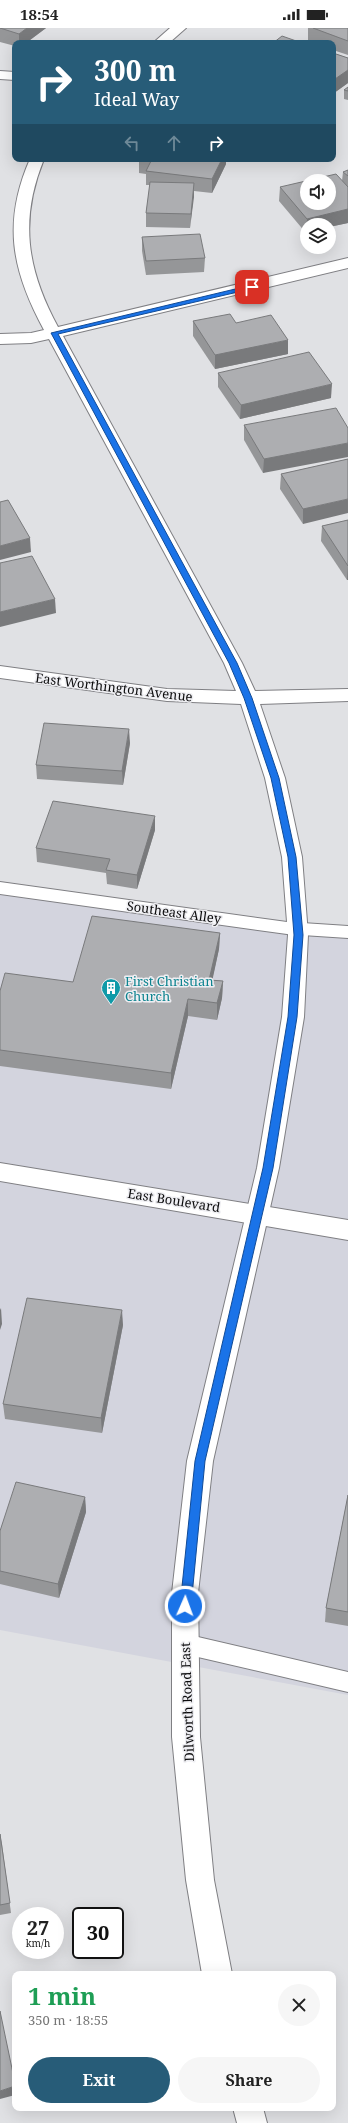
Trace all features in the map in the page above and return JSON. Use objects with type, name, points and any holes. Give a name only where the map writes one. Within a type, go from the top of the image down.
[{"type":"street","points":[[164,40],[179,28]]},
{"type":"street","points":[[0,75],[12,76]]},
{"type":"street","name":"Dilworth Road East","points":[[36,162],[25,191],[21,212],[20,248],[29,285],[233,663],[248,698],[275,778],[292,857],[298,929],[293,1017],[268,1168],[200,1461],[185,1593],[186,1737],[200,1880],[216,1971]]},
{"type":"street","points":[[0,339],[31,338],[54,333],[348,263]]},
{"type":"street","name":"East Worthington Avenue","points":[[0,672],[167,695],[248,698],[348,695]]},
{"type":"street","name":"East Boulevard","points":[[0,1172],[348,1230]]},
{"type":"street","points":[[249,2111],[252,2123]]},
{"type":"lane","name":"Southeast Alley","points":[[0,888],[298,929],[348,932]]},
{"type":"lane","points":[[185,1644],[348,1682]]},
{"type":"shaded area","points":[[0,889],[348,938],[348,1695],[0,1630]]},
{"type":"building","points":[[0,28],[27,28],[19,34]]},
{"type":"building","points":[[313,28],[348,28],[348,41]]},
{"type":"building","points":[[282,36],[293,40],[277,40]]},
{"type":"building","points":[[336,54],[348,58],[348,70],[336,78]]},
{"type":"building","points":[[150,162],[220,162],[212,179],[146,171]]},
{"type":"building","points":[[348,170],[348,176],[343,172]]},
{"type":"building","points":[[336,174],[348,187],[348,209],[306,218],[280,187],[300,182],[300,210],[336,210]]},
{"type":"building","points":[[150,182],[194,183],[191,214],[146,213]]},
{"type":"building","points":[[200,234],[205,258],[146,261],[142,237]]},
{"type":"building","points":[[230,314],[236,323],[271,315],[288,340],[215,355],[193,321]]},
{"type":"building","points":[[309,352],[332,384],[241,405],[218,373]]},
{"type":"building","points":[[336,408],[348,428],[348,443],[264,459],[244,425]]},
{"type":"building","points":[[348,459],[348,499],[303,509],[281,474]]},
{"type":"building","points":[[8,500],[30,538],[0,546],[0,502]]},
{"type":"building","points":[[348,520],[348,566],[322,526]]},
{"type":"building","points":[[32,556],[55,599],[0,612],[0,563]]},
{"type":"building","points":[[44,723],[129,729],[122,771],[36,765]]},
{"type":"building","points":[[53,801],[155,816],[137,875],[106,870],[110,859],[36,848]]},
{"type":"building","name":"First Christian Church","points":[[92,916],[220,933],[209,980],[223,981],[217,1003],[188,999],[171,1073],[0,1050],[0,991],[5,973],[73,982]]},
{"type":"building","points":[[27,1298],[122,1310],[101,1418],[3,1404]]},
{"type":"building","points":[[16,1482],[85,1497],[58,1584],[0,1571],[0,1531]]},
{"type":"building","points":[[348,1495],[348,1612],[326,1608]]},
{"type":"building","points":[[0,1834],[10,1903],[0,1905]]},
{"type":"building","points":[[0,2011],[12,2069],[12,2087],[0,2091]]},
{"type":"place","name":"First Christian Church","points":[[111,1005]]},
{"type":"route","points":[[185,1606],[185,1593],[200,1461],[268,1168],[293,1017],[298,935],[292,857],[275,778],[248,698],[233,663],[54,333],[252,287]]}]
